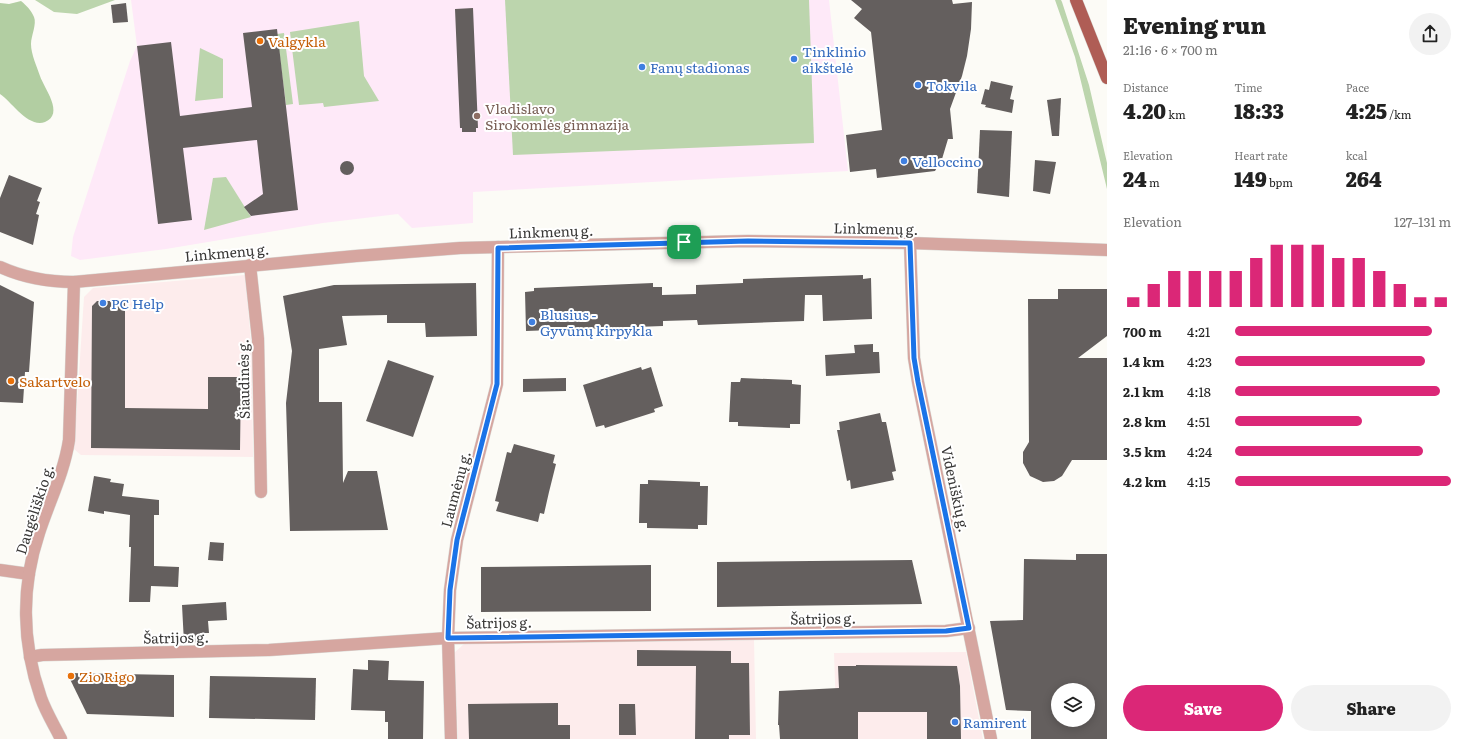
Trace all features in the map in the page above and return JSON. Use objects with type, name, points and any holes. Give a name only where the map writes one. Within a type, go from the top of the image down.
[{"type":"main road","points":[[1076,0],[1107,78]]},
{"type":"street","name":"Linkmenų g.","points":[[0,267],[13,273],[35,279],[74,282],[250,265],[452,249],[748,241],[910,243],[1107,250]]},
{"type":"street","name":"Videniškių g.","points":[[910,243],[914,346],[918,382],[991,739]]},
{"type":"street","name":"Laumėnų g.","points":[[451,739],[448,638],[450,590],[457,540],[497,384],[498,248]]},
{"type":"street","name":"Šiaudinės g.","points":[[250,265],[258,339],[261,492]]},
{"type":"street","name":"Daugėliškio g.","points":[[61,739],[42,699],[30,657],[26,600],[29,574],[39,534],[66,462],[69,440],[75,296],[74,282]]},
{"type":"street","points":[[0,570],[29,574]]},
{"type":"street","name":"Šatrijos g.","points":[[30,657],[42,655],[269,650],[448,638],[946,631],[969,628]]},
{"type":"shaded area","name":"Vladislavo Sirokomlės gimnazija","points":[[131,0],[829,0],[848,171],[473,192],[473,223],[412,228],[398,214],[323,223],[166,249],[80,260],[71,256],[73,237],[130,61],[137,46]]},
{"type":"shaded area","points":[[245,275],[252,353],[253,457],[81,455],[74,449],[84,297],[93,288]]},
{"type":"shaded area","points":[[754,640],[756,739],[458,739],[454,653],[464,644]]},
{"type":"shaded area","points":[[966,652],[983,739],[837,739],[834,653]]},
{"type":"green space","points":[[35,0],[115,0],[77,14],[54,12]]},
{"type":"green space","points":[[505,0],[809,0],[814,143],[513,155]]},
{"type":"green space","points":[[1055,0],[1061,0],[1062,2],[1089,85],[1107,163],[1107,189],[1075,57]]},
{"type":"green space","points":[[21,1],[32,12],[35,20],[31,41],[32,52],[40,76],[52,100],[53,113],[51,118],[45,122],[39,123],[26,118],[0,94],[0,3],[9,4]]},
{"type":"green space","points":[[359,21],[364,76],[379,101],[324,107],[323,103],[299,105],[290,32]]},
{"type":"green space","points":[[284,33],[293,104],[286,105],[277,34]]},
{"type":"green space","points":[[200,48],[223,59],[223,98],[195,101]]},
{"type":"green space","points":[[226,177],[251,217],[204,230],[213,178]]},
{"type":"building","name":"Tokvila","points":[[851,0],[952,0],[953,4],[972,2],[971,29],[967,56],[962,76],[950,109],[953,139],[948,139],[942,159],[935,171],[877,178],[876,169],[850,172],[846,135],[882,130],[871,32],[854,18],[862,9]]},
{"type":"building","points":[[126,3],[128,22],[113,23],[111,5]]},
{"type":"building","points":[[473,8],[478,128],[476,128],[476,132],[462,132],[462,128],[460,128],[455,9]]},
{"type":"building","points":[[277,29],[298,210],[251,216],[244,207],[263,194],[257,140],[183,148],[192,220],[158,224],[137,46],[171,42],[180,116],[252,107],[243,33]]},
{"type":"building","points":[[991,81],[1013,86],[1010,99],[1014,100],[1012,113],[985,107],[986,105],[981,104],[985,89],[989,90]]},
{"type":"building","points":[[1061,98],[1059,136],[1052,136],[1047,100]]},
{"type":"building","points":[[980,130],[1012,131],[1009,197],[977,193]]},
{"type":"building","points":[[1035,160],[1056,162],[1050,194],[1033,191]]},
{"type":"building","points":[[347,161],[352,163],[354,168],[352,173],[347,175],[342,173],[340,168],[342,163]]},
{"type":"building","points":[[9,175],[42,188],[37,201],[40,202],[36,214],[39,215],[33,245],[0,232],[0,198]]},
{"type":"building","points":[[863,275],[863,279],[871,278],[872,319],[823,321],[822,295],[805,295],[804,321],[698,325],[697,320],[663,321],[663,326],[526,331],[525,292],[534,291],[534,288],[653,283],[653,287],[662,287],[662,295],[696,294],[696,285],[743,283],[743,279]]},
{"type":"building","points":[[476,283],[477,336],[426,337],[425,323],[387,323],[387,315],[342,316],[347,345],[319,349],[319,402],[342,402],[343,483],[348,471],[377,471],[388,530],[290,531],[286,403],[292,351],[283,296],[334,285]]},
{"type":"building","points":[[0,285],[34,302],[29,372],[25,372],[23,403],[0,402]]},
{"type":"building","points":[[1058,289],[1107,289],[1107,336],[1078,358],[1107,358],[1107,460],[1072,460],[1062,476],[1054,481],[1043,482],[1030,476],[1023,463],[1023,452],[1029,442],[1028,299],[1058,299]]},
{"type":"building","points":[[97,301],[125,301],[125,408],[208,409],[208,377],[241,377],[240,450],[91,448],[92,306]]},
{"type":"building","points":[[873,344],[873,352],[879,352],[880,373],[826,376],[825,355],[855,353],[854,345]]},
{"type":"building","points":[[388,360],[434,376],[413,437],[366,421]]},
{"type":"building","points":[[641,367],[642,370],[651,367],[663,406],[654,409],[655,412],[605,428],[604,425],[596,427],[583,385]]},
{"type":"building","points":[[566,378],[566,391],[523,392],[523,379]]},
{"type":"building","points":[[741,378],[792,380],[792,384],[801,385],[800,424],[790,424],[790,428],[738,426],[738,422],[729,422],[731,382],[740,382]]},
{"type":"building","points":[[880,413],[882,422],[886,422],[896,471],[892,472],[894,480],[851,489],[850,480],[847,481],[837,430],[840,430],[839,422]]},
{"type":"building","points":[[514,444],[555,455],[553,463],[556,464],[544,514],[540,513],[538,522],[496,511],[499,502],[495,501],[507,452],[511,453]]},
{"type":"building","points":[[94,476],[111,479],[110,482],[124,484],[122,496],[159,500],[159,515],[154,515],[154,566],[179,567],[178,587],[151,586],[150,602],[129,602],[131,547],[129,547],[130,515],[104,511],[104,514],[88,511]]},
{"type":"building","points":[[648,480],[700,482],[700,486],[708,486],[707,525],[698,525],[698,529],[647,528],[647,523],[639,523],[640,484],[648,484]]},
{"type":"building","points":[[210,542],[224,543],[223,561],[208,560]]},
{"type":"building","points":[[1076,554],[1107,554],[1107,739],[1031,739],[1031,711],[1006,710],[990,621],[1023,620],[1024,559],[1076,560]]},
{"type":"building","points":[[912,560],[922,604],[717,607],[717,562]]},
{"type":"building","points":[[651,565],[651,611],[481,612],[481,567]]},
{"type":"building","points":[[226,602],[227,620],[208,621],[209,633],[200,633],[201,642],[184,643],[182,605]]},
{"type":"building","points":[[637,650],[731,651],[731,663],[749,663],[750,735],[729,735],[729,739],[695,739],[696,666],[637,666]]},
{"type":"building","points":[[368,660],[389,661],[388,680],[424,681],[423,739],[388,739],[388,722],[385,722],[385,711],[351,710],[353,669],[368,670]]},
{"type":"building","points":[[838,666],[957,666],[960,686],[961,739],[927,739],[927,712],[858,712],[858,739],[780,739],[778,725],[779,691],[839,688]]},
{"type":"building","points":[[67,673],[174,675],[174,717],[87,714]]},
{"type":"building","points":[[210,676],[316,678],[315,720],[209,718]]},
{"type":"building","points":[[558,703],[558,725],[570,725],[570,739],[469,739],[468,704]]},
{"type":"building","points":[[619,704],[635,704],[636,735],[619,735]]},
{"type":"place","name":"Valgykla","points":[[260,41]]},
{"type":"place","name":"Tinklinio aikštelė","points":[[794,59]]},
{"type":"place","name":"Fanų stadionas","points":[[642,67]]},
{"type":"place","name":"Tokvila","points":[[918,85]]},
{"type":"place","name":"Vladislavo Sirokomlės gimnazija","points":[[477,116]]},
{"type":"place","name":"Velloccino","points":[[904,161]]},
{"type":"place","name":"PC Help","points":[[103,303]]},
{"type":"place","name":"Blusius - Gyvūnų kirpykla","points":[[532,322]]},
{"type":"place","name":"Sakartvelo","points":[[11,381]]},
{"type":"place","name":"Zio Rigo","points":[[71,676]]},
{"type":"place","name":"Ramirent","points":[[955,722]]},
{"type":"route","points":[[748,241],[910,243],[914,358],[969,628],[946,631],[448,638],[450,590],[457,540],[497,384],[498,248],[684,242],[748,241]]}]
